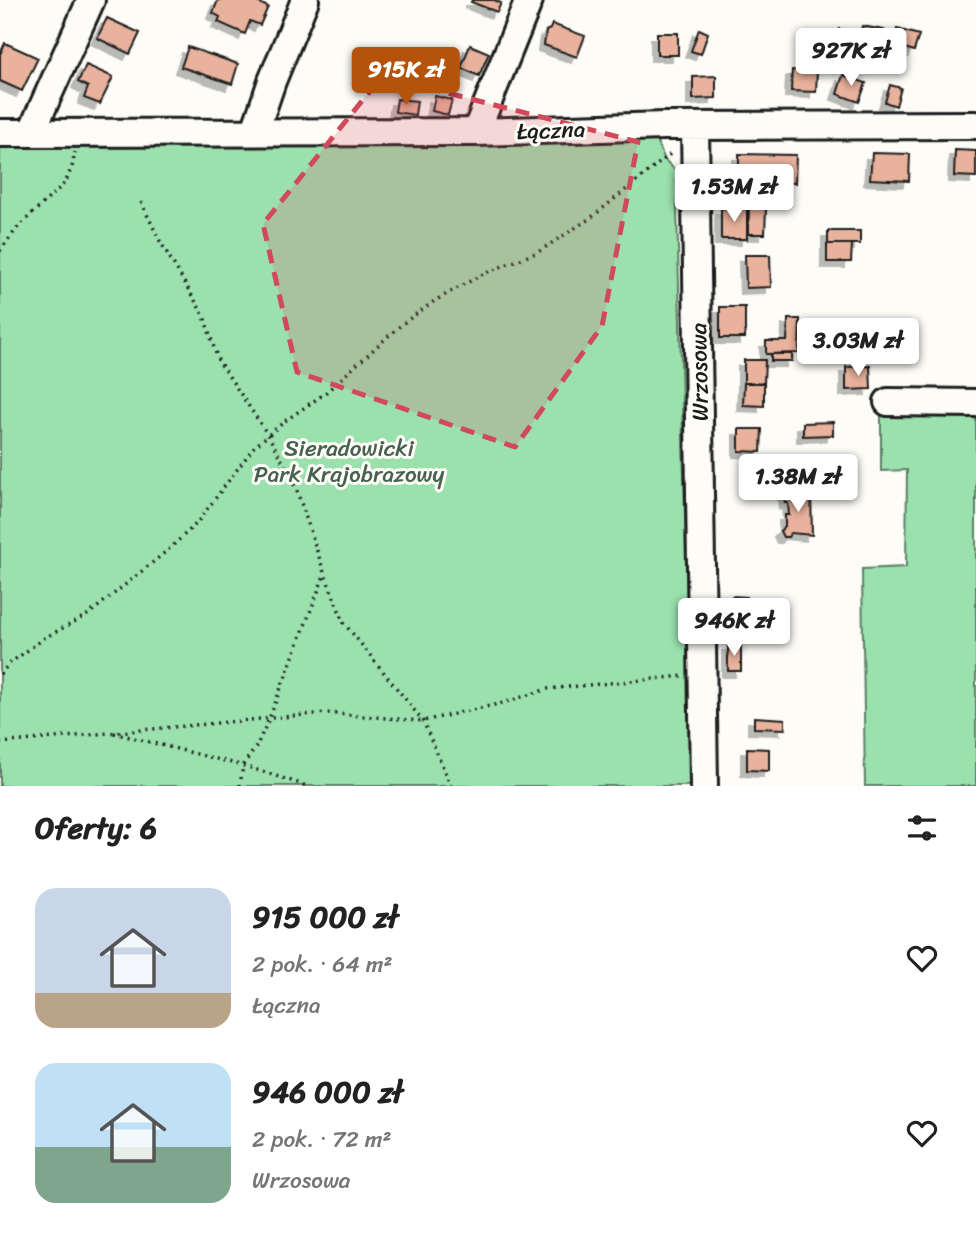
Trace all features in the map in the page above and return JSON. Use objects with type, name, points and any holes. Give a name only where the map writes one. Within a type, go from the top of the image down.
[{"type":"street","points":[[31,133],[92,0]]},
{"type":"street","points":[[255,131],[305,0]]},
{"type":"street","points":[[476,132],[529,0]]},
{"type":"street","name":"Łączna","points":[[0,133],[476,132],[695,126],[976,125]]},
{"type":"street","name":"Wrzosowa","points":[[695,126],[705,786]]},
{"type":"street","points":[[888,402],[976,403]]},
{"type":"path","points":[[0,674],[10,663],[46,637],[89,614],[168,550],[196,524],[254,447],[324,394],[402,324],[436,300],[483,274],[538,252],[593,217],[680,147],[695,126]]},
{"type":"path","points":[[0,251],[18,227],[65,183],[72,167],[79,132]]},
{"type":"path","points":[[141,202],[160,241],[204,316],[218,360],[268,435],[296,491],[344,623],[423,721],[451,786]]},
{"type":"path","points":[[240,786],[243,765],[256,747],[269,719],[325,574]]},
{"type":"path","points":[[0,743],[326,713],[423,721],[503,703],[547,689],[703,674]]},
{"type":"path","points":[[110,732],[243,765],[307,786]]},
{"type":"highlighted area","points":[[382,76],[638,142],[602,326],[515,447],[297,372],[263,224]]},
{"type":"green space","name":"Sieradowicki Park Krajobrazowy","points":[[652,131],[665,160],[676,171],[692,786],[0,786],[0,142]]},
{"type":"green space","points":[[976,411],[976,786],[865,786],[862,569],[906,567],[907,470],[881,471],[881,412]]},
{"type":"building","points":[[218,0],[253,0],[268,7],[260,25],[250,21],[245,34],[218,22],[220,17],[213,13]]},
{"type":"building","points":[[494,0],[501,3],[497,12],[471,2]]},
{"type":"building","points":[[107,18],[140,33],[130,54],[97,38]]},
{"type":"building","points":[[552,24],[585,36],[577,57],[544,45],[546,31]]},
{"type":"building","points":[[862,26],[884,30],[881,42],[860,38]]},
{"type":"building","points":[[699,29],[708,33],[701,54],[691,51]]},
{"type":"building","points":[[839,29],[848,32],[841,56],[832,53]]},
{"type":"building","points":[[897,29],[919,35],[914,51],[892,44]]},
{"type":"building","points":[[657,33],[678,33],[678,55],[657,55]]},
{"type":"building","points":[[5,43],[38,58],[22,91],[0,81],[0,54]]},
{"type":"building","points":[[470,45],[489,53],[479,76],[461,68]]},
{"type":"building","points":[[188,47],[238,64],[232,84],[181,67]]},
{"type":"building","points":[[86,65],[113,77],[100,104],[84,98],[88,87],[78,82]]},
{"type":"building","points":[[792,70],[817,71],[816,92],[791,91]]},
{"type":"building","points":[[843,75],[866,83],[859,102],[837,94]]},
{"type":"building","points":[[716,76],[716,98],[693,99],[693,77]]},
{"type":"building","points":[[890,85],[901,88],[896,106],[885,102]]},
{"type":"building","points":[[435,96],[452,100],[448,115],[432,111]]},
{"type":"building","points":[[397,99],[417,101],[415,115],[395,112]]},
{"type":"building","points":[[955,150],[976,151],[976,177],[954,176]]},
{"type":"building","points":[[872,153],[910,154],[909,181],[870,179]]},
{"type":"building","points":[[739,154],[796,155],[795,183],[739,181]]},
{"type":"building","points":[[721,208],[747,209],[747,239],[721,239]]},
{"type":"building","points":[[749,208],[766,208],[765,234],[748,234]]},
{"type":"building","points":[[828,231],[860,231],[860,244],[828,244]]},
{"type":"building","points":[[827,244],[852,244],[851,262],[827,262]]},
{"type":"building","points":[[745,255],[770,255],[771,287],[746,288]]},
{"type":"building","points":[[720,307],[745,307],[745,338],[720,338]]},
{"type":"building","points":[[788,319],[800,319],[799,353],[766,354],[766,341],[787,341]]},
{"type":"building","points":[[771,354],[792,354],[792,361],[771,361]]},
{"type":"building","points":[[744,360],[765,360],[764,383],[744,383]]},
{"type":"building","points":[[870,366],[871,389],[846,390],[846,367]]},
{"type":"building","points":[[744,383],[764,383],[764,406],[743,405]]},
{"type":"building","points":[[833,422],[833,435],[803,436],[803,423]]},
{"type":"building","points":[[739,429],[762,429],[761,452],[739,451]]},
{"type":"building","points":[[811,491],[812,535],[791,533],[788,537],[783,537],[780,531],[785,526],[785,515],[789,515],[784,492]]},
{"type":"building","points":[[732,596],[746,597],[743,626],[729,624]]},
{"type":"building","points":[[728,645],[741,645],[741,671],[728,671]]},
{"type":"building","points":[[754,717],[785,719],[785,729],[754,728]]},
{"type":"building","points":[[747,748],[769,749],[769,771],[747,770]]}]
